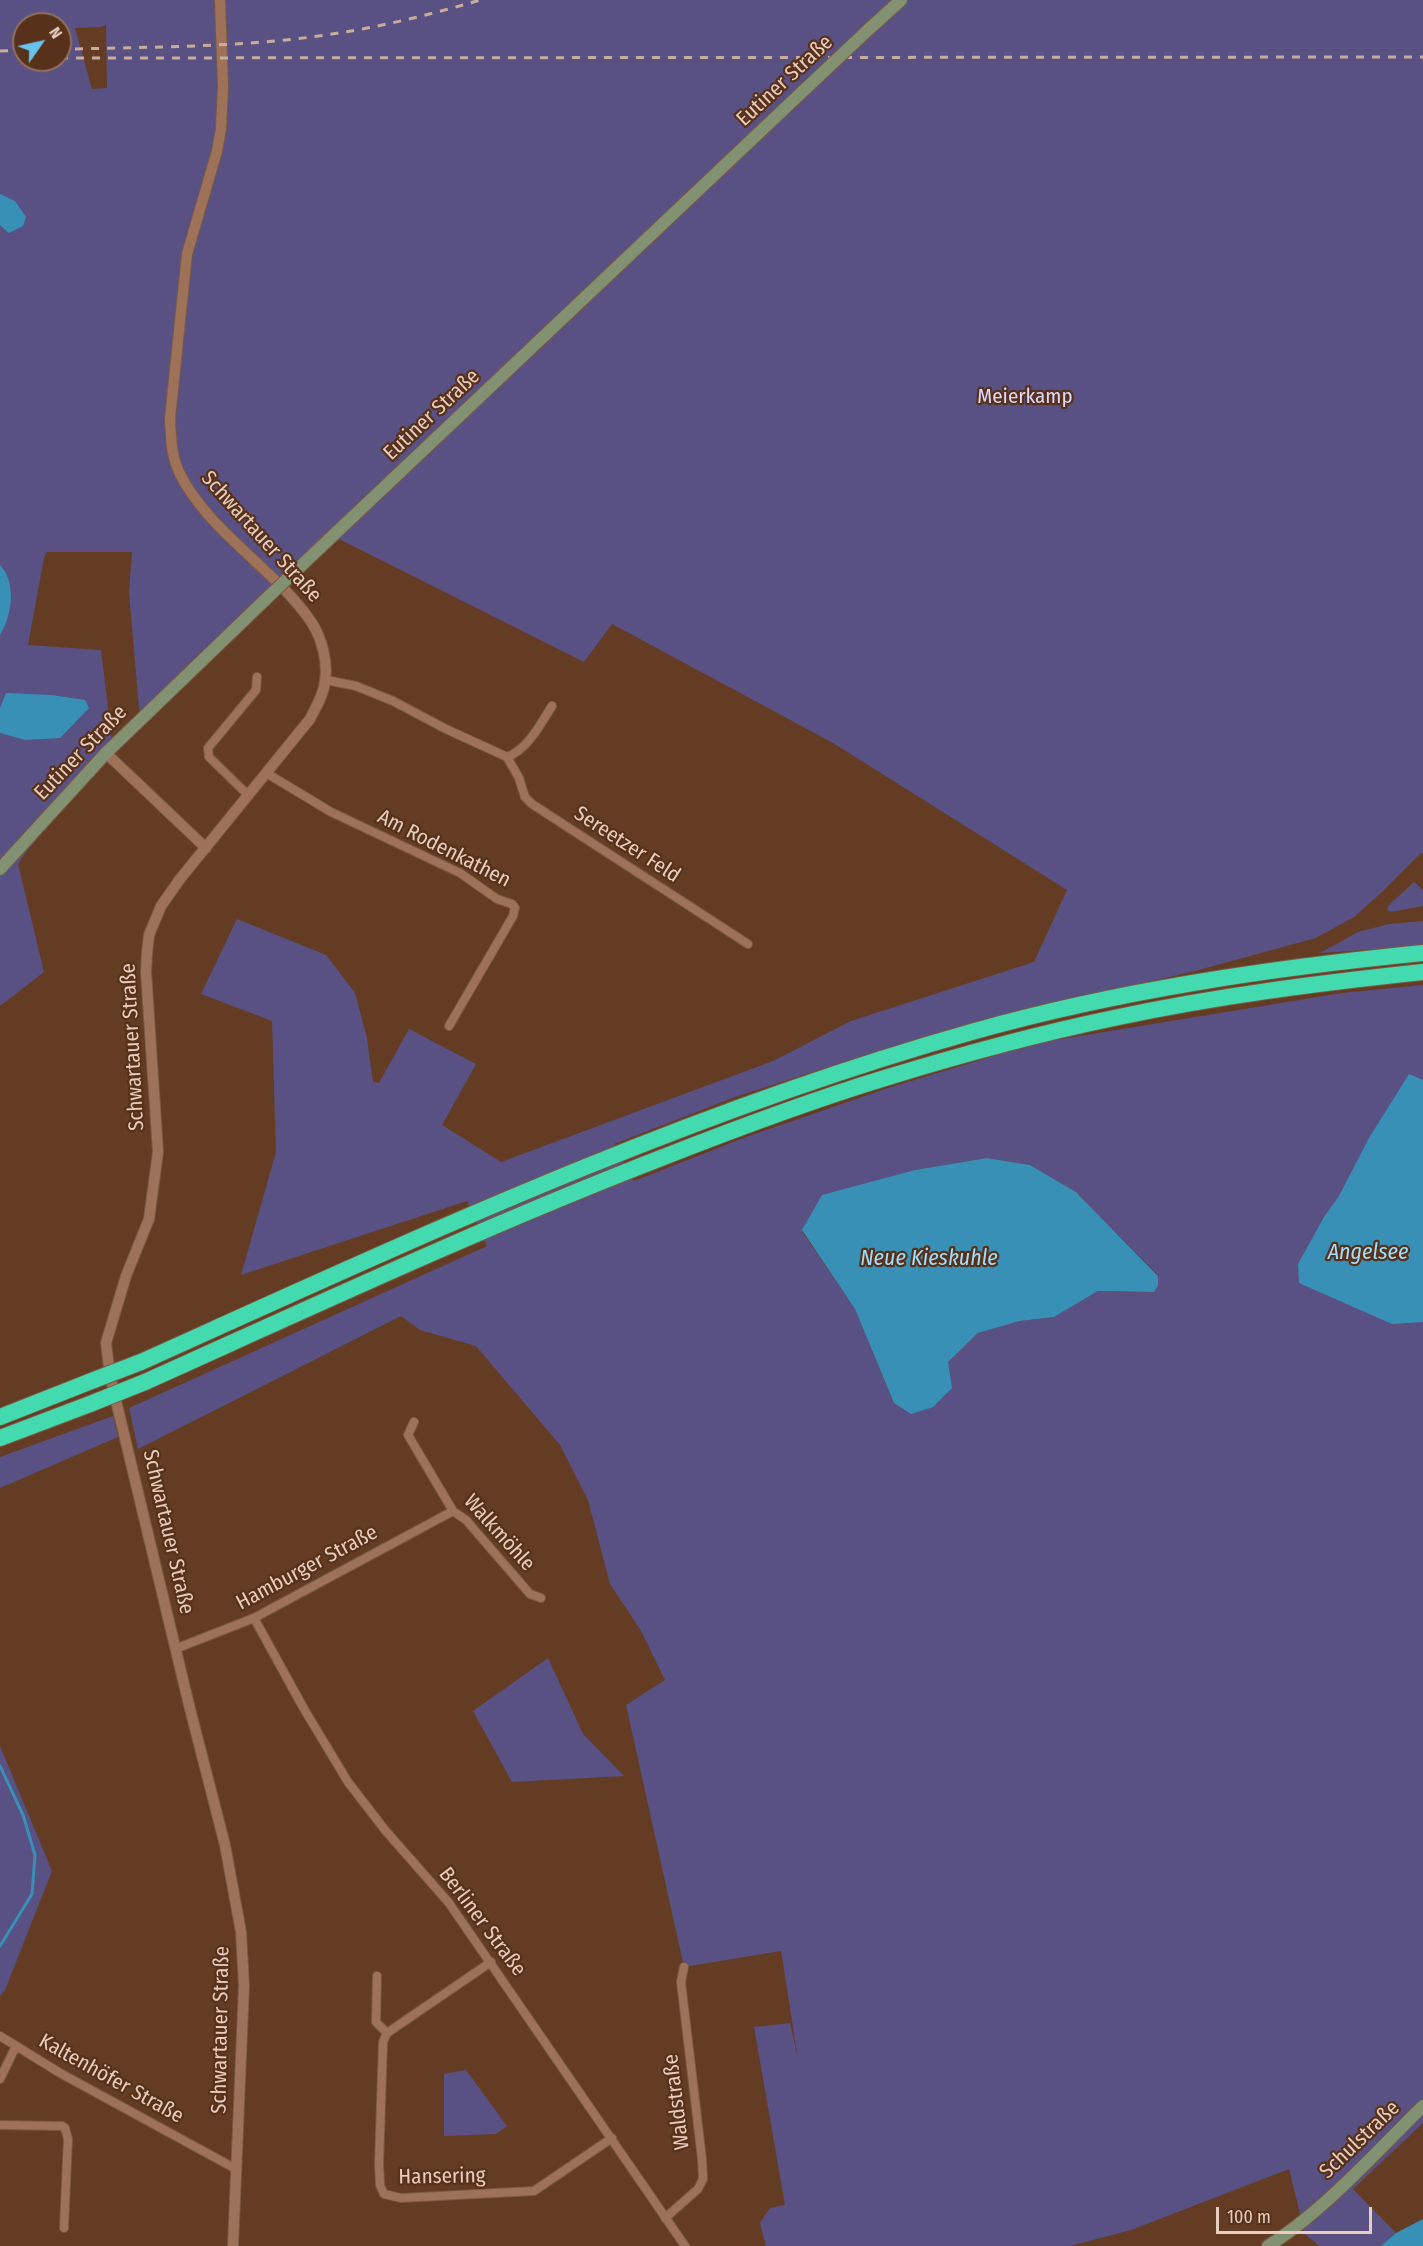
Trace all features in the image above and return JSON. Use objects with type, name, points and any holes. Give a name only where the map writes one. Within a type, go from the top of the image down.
[{"type":"highway","points":[[0,1417],[141,1362],[548,1182],[735,1108],[882,1058],[1035,1016],[1190,983],[1346,961],[1423,953]]},
{"type":"highway","points":[[0,1438],[145,1382],[552,1200],[741,1127],[887,1077],[1114,1017],[1327,982],[1423,972]]},
{"type":"main road","name":"Eutiner Straße","points":[[0,869],[106,753],[267,598],[901,0]]},
{"type":"main road","name":"Schulstraße","points":[[1268,2246],[1311,2214],[1423,2106]]},
{"type":"street","name":"Schwartauer Straße","points":[[220,0],[224,86],[222,121],[217,151],[186,256],[170,418],[172,451],[178,471],[190,492],[312,624],[320,640],[326,680],[322,695],[310,719],[161,906],[149,935],[146,972],[159,1152],[156,1182],[149,1219],[126,1276],[106,1342],[110,1376],[175,1649],[225,1845],[241,1932],[244,1986],[233,2246]]},
{"type":"street","points":[[249,796],[209,757],[208,748],[256,690],[257,676]]},
{"type":"street","points":[[326,680],[356,686],[393,701],[507,757],[517,753],[539,727],[552,706]]},
{"type":"street","points":[[106,753],[206,848]]},
{"type":"street","name":"Sereetzer Feld","points":[[507,757],[519,778],[525,797],[532,804],[748,944]]},
{"type":"street","name":"Am Rodenkathen","points":[[268,774],[331,812],[460,873],[497,900],[512,904],[515,908],[513,916],[449,1026]]},
{"type":"street","name":"Walkmöhle","points":[[414,1422],[408,1435],[453,1511],[466,1520],[530,1594],[541,1598]]},
{"type":"street","name":"Hamburger Straße","points":[[175,1649],[254,1618],[453,1511]]},
{"type":"street","name":"Berliner Straße","points":[[254,1618],[304,1709],[348,1782],[385,1830],[448,1903],[491,1962],[685,2246]]},
{"type":"street","points":[[377,1976],[376,2022],[387,2033],[491,1962]]},
{"type":"street","name":"Waldstraße","points":[[665,2218],[698,2189],[703,2179],[681,1982],[684,1967]]},
{"type":"street","name":"Hansering","points":[[387,2033],[383,2042],[379,2164],[380,2185],[384,2194],[401,2198],[534,2191],[612,2138]]},
{"type":"street","name":"Kaltenhöfer Straße","points":[[0,2036],[60,2073],[236,2169]]},
{"type":"street","points":[[0,2079],[16,2046]]},
{"type":"street","points":[[0,2125],[62,2126],[65,2128],[68,2139],[64,2228]]},
{"type":"green space","name":"Meierkamp","points":[[0,0],[1423,0],[1423,853],[1354,917],[1316,938],[1195,971],[1041,1007],[890,1047],[735,1097],[614,1144],[634,1181],[746,1137],[891,1087],[1037,1043],[1342,993],[1423,985],[1423,2123],[1353,2189],[1396,2233],[1381,2246],[1319,2246],[1305,2234],[1289,2169],[1131,2230],[1070,2246],[766,2246],[760,2223],[770,2208],[785,2205],[754,2027],[790,2023],[798,2059],[781,1951],[684,1967],[626,1705],[665,1680],[640,1629],[610,1584],[588,1500],[560,1445],[476,1346],[420,1330],[401,1316],[138,1449],[129,1408],[487,1246],[467,1201],[241,1275],[276,1152],[272,1021],[201,994],[237,919],[326,955],[355,993],[367,1038],[373,1082],[379,1083],[409,1029],[476,1064],[442,1125],[501,1162],[773,1061],[851,1021],[1034,962],[1067,890],[833,743],[612,624],[584,662],[333,536],[140,720],[129,592],[132,552],[47,552],[28,645],[101,650],[113,749],[18,864],[44,972],[0,1006],[0,733],[26,740],[0,708]],"holes":[[[106,25],[107,88],[92,89],[75,28]],[[987,1158],[1030,1165],[1076,1192],[1158,1275],[1154,1292],[1098,1291],[1054,1317],[1020,1321],[978,1333],[948,1362],[894,1403],[855,1309],[802,1231],[915,1170]]]},
{"type":"green space","points":[[1414,882],[1423,890],[1423,906],[1391,912],[1387,910],[1388,906]]},
{"type":"green space","points":[[1423,921],[1423,946],[1320,953],[1358,932],[1389,924]]},
{"type":"green space","points":[[113,1416],[118,1437],[0,1488],[0,1457]]},
{"type":"green space","points":[[548,1658],[583,1734],[624,1776],[512,1782],[473,1711]]},
{"type":"green space","points":[[0,1746],[52,1871],[5,1990],[0,1996]]},
{"type":"green space","points":[[466,2070],[507,2126],[496,2134],[444,2136],[444,2074]]},
{"type":"water","points":[[0,194],[15,201],[26,217],[23,226],[9,233],[0,225]]},
{"type":"water","points":[[0,565],[9,581],[11,599],[10,609],[0,635]]},
{"type":"water","points":[[6,693],[51,695],[85,700],[89,708],[60,738],[25,740],[0,733],[0,708]]},
{"type":"water","name":"Angelsee","points":[[1409,1074],[1423,1080],[1423,1322],[1392,1324],[1299,1283],[1298,1264],[1324,1217],[1339,1196],[1369,1138]]},
{"type":"water","name":"Neue Kieskuhle","points":[[987,1158],[1030,1165],[1076,1192],[1158,1276],[1158,1285],[1154,1292],[1098,1291],[1054,1317],[1020,1321],[978,1333],[948,1362],[952,1388],[933,1407],[911,1414],[894,1403],[855,1309],[802,1230],[822,1195],[915,1170]]},
{"type":"water","points":[[1423,2219],[1423,2246],[1381,2246],[1396,2233]]},
{"type":"waterway","points":[[0,1766],[23,1815],[35,1855],[32,1894],[0,1946]]},
{"type":"railway","points":[[75,49],[213,45],[295,39],[389,24],[480,0]]},
{"type":"railway","points":[[0,51],[12,50]]},
{"type":"railway","points":[[72,58],[1423,57]]}]
